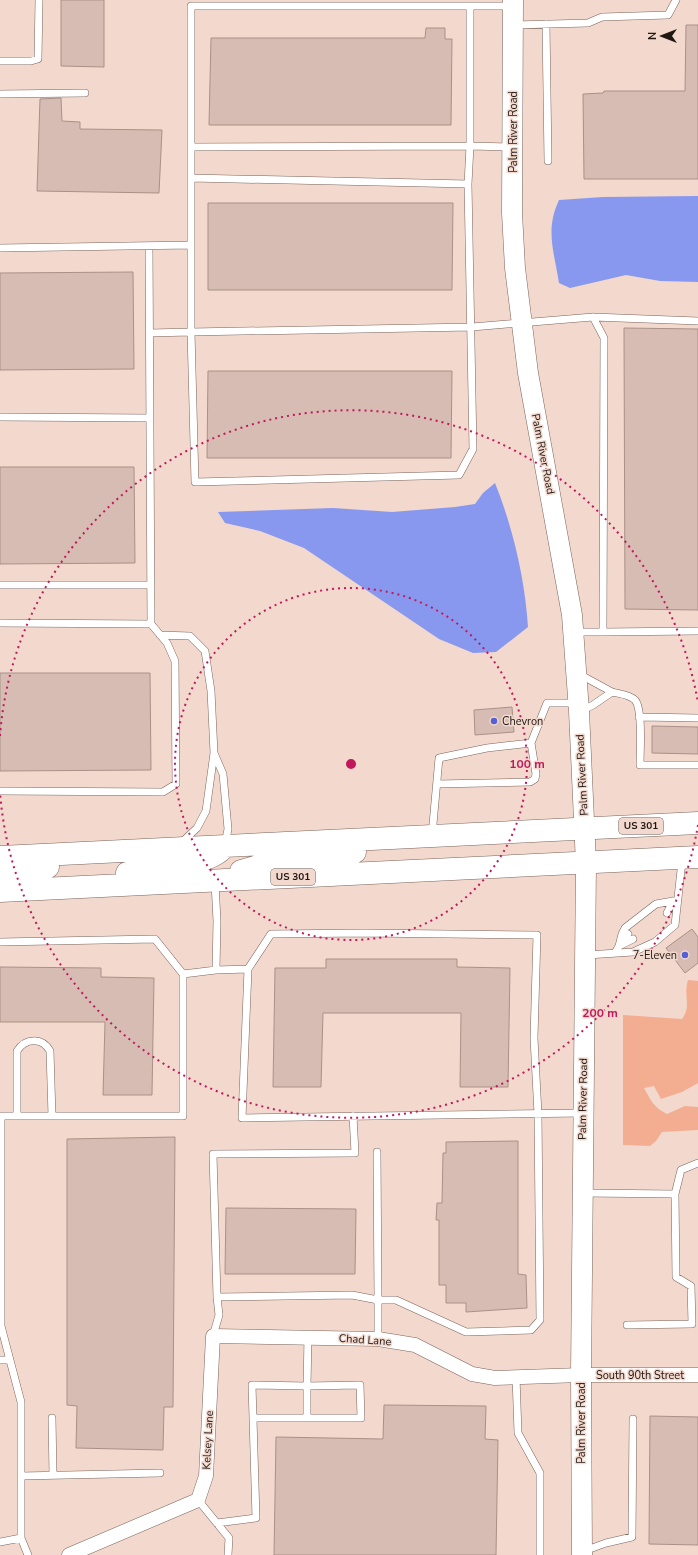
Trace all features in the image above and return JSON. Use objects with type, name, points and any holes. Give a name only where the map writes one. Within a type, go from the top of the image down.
[{"type":"main road","name":"US 301","points":[[0,857],[175,847],[225,846],[698,823]]},
{"type":"main road","points":[[220,881],[248,868],[274,862],[380,849],[432,835]]},
{"type":"main road","points":[[3,885],[200,862],[212,858],[225,846]]},
{"type":"main road","points":[[3,885],[76,863],[108,851]]},
{"type":"main road","name":"US 301","points":[[3,885],[220,881],[690,858]]},
{"type":"street","name":"Palm River Road","points":[[513,10],[512,213],[520,323],[567,584],[573,632],[579,707],[586,864],[582,1193],[582,1553]]},
{"type":"street","name":"Chad Lane","points":[[213,1336],[378,1339],[414,1345],[472,1374],[495,1378],[581,1375]]},
{"type":"street","name":"Kelsey Lane","points":[[198,1500],[206,1476],[213,1336]]},
{"type":"street","name":"South 90th Street","points":[[581,1375],[698,1376]]},
{"type":"street","points":[[69,1555],[198,1500]]},
{"type":"lane","points":[[0,61],[31,62],[38,58],[39,0]]},
{"type":"lane","points":[[470,6],[470,146],[468,184],[472,327],[472,449],[459,475],[195,482],[191,332],[192,6],[470,6],[513,10],[546,24],[588,23],[602,17],[668,16],[676,0]]},
{"type":"lane","points":[[546,24],[548,161]]},
{"type":"lane","points":[[0,94],[85,94]]},
{"type":"lane","points":[[191,147],[513,147]]},
{"type":"lane","points":[[191,178],[468,184]]},
{"type":"lane","points":[[0,248],[191,245]]},
{"type":"lane","points":[[0,791],[164,792],[176,784],[175,661],[167,643],[151,624],[149,246]]},
{"type":"lane","points":[[594,318],[604,338],[603,632]]},
{"type":"lane","points":[[150,333],[472,327],[594,318],[698,321]]},
{"type":"lane","points":[[0,417],[149,418]]},
{"type":"lane","points":[[0,585],[151,585]]},
{"type":"lane","points":[[0,623],[151,624]]},
{"type":"lane","points":[[573,632],[698,631]]},
{"type":"lane","points":[[160,635],[190,636],[205,652],[211,691],[214,753],[206,811],[197,828],[175,847]]},
{"type":"lane","points":[[577,673],[612,692],[627,695],[636,701],[639,710],[640,765],[698,765]]},
{"type":"lane","points":[[436,784],[530,782],[535,779],[536,774],[531,743],[547,703],[579,707],[593,705],[612,692]]},
{"type":"lane","points":[[639,717],[698,718]]},
{"type":"lane","points":[[432,835],[439,758],[487,748],[531,743]]},
{"type":"lane","points":[[214,753],[223,774],[228,829],[225,846]]},
{"type":"lane","points":[[585,955],[617,950],[633,952],[655,942],[676,925],[676,900],[690,858]]},
{"type":"lane","points":[[216,970],[217,921],[220,881]]},
{"type":"lane","points":[[664,910],[676,900]]},
{"type":"lane","points":[[617,950],[625,928],[656,904],[676,900]]},
{"type":"lane","points":[[217,1297],[352,1295],[378,1300],[396,1300],[466,1332],[531,1330],[540,1320],[538,1114],[534,1038],[537,935],[364,933],[271,934],[248,968],[242,1118],[353,1116],[538,1114],[583,1114]]},
{"type":"lane","points":[[617,950],[630,937]]},
{"type":"lane","points":[[0,942],[155,939],[183,974],[183,1116],[0,1116],[1,1326],[21,1402],[21,1538],[28,1555]]},
{"type":"lane","points":[[183,974],[248,968]]},
{"type":"lane","points":[[17,1116],[17,1051],[21,1044],[30,1041],[41,1041],[46,1044],[50,1050],[52,1116]]},
{"type":"lane","points":[[213,1336],[219,1315],[217,1297],[213,1154],[354,1153],[353,1116]]},
{"type":"lane","points":[[377,1152],[378,1339]]},
{"type":"lane","points":[[627,1325],[692,1324],[691,1286],[676,1277],[675,1194],[681,1170],[698,1163]]},
{"type":"lane","points":[[582,1193],[675,1194]]},
{"type":"lane","points":[[307,1417],[308,1337]]},
{"type":"lane","points":[[0,1360],[10,1360]]},
{"type":"lane","points":[[516,1377],[518,1434],[540,1473],[540,1555]]},
{"type":"lane","points":[[217,1523],[256,1518],[252,1385],[360,1385],[361,1418],[253,1418]]},
{"type":"lane","points":[[52,1418],[53,1475]]},
{"type":"lane","points":[[582,1553],[606,1543],[632,1537],[633,1419]]},
{"type":"lane","points":[[21,1476],[160,1473]]},
{"type":"lane","points":[[198,1500],[229,1538],[228,1555]]},
{"type":"lane","points":[[0,1542],[21,1538]]},
{"type":"shaded area","points":[[688,980],[698,981],[698,1083],[682,1092],[661,1099],[654,1086],[644,1088],[656,1106],[667,1114],[685,1106],[698,1107],[698,1130],[662,1132],[656,1141],[650,1146],[623,1145],[623,1015],[682,1019],[687,1005],[686,991]]},
{"type":"water","points":[[698,196],[698,282],[660,281],[626,275],[570,288],[559,283],[553,251],[552,221],[559,200],[603,197]]},
{"type":"water","points":[[495,483],[513,536],[521,572],[528,627],[496,652],[473,653],[439,639],[304,548],[260,531],[225,523],[218,512],[333,508],[392,512],[455,507],[475,504],[483,493]]},
{"type":"building","points":[[61,0],[104,0],[104,67],[61,66]]},
{"type":"building","points":[[686,25],[698,25],[698,179],[584,179],[583,94],[603,93],[604,91],[685,91]]},
{"type":"building","points":[[426,28],[445,28],[445,39],[452,39],[451,125],[209,125],[211,38],[425,38]]},
{"type":"building","points":[[61,98],[62,121],[80,122],[80,129],[162,130],[159,193],[37,191],[40,99]]},
{"type":"building","points":[[208,203],[453,203],[452,290],[208,290]]},
{"type":"building","points":[[133,272],[134,369],[0,370],[0,273]]},
{"type":"building","points":[[624,328],[698,329],[698,610],[625,609]]},
{"type":"building","points":[[208,371],[452,371],[451,458],[207,458]]},
{"type":"building","points":[[0,467],[134,467],[135,563],[0,564]]},
{"type":"building","points":[[0,673],[150,673],[151,770],[0,771]]},
{"type":"building","name":"Chevron","points":[[512,707],[514,732],[475,735],[474,710]]},
{"type":"building","points":[[652,726],[698,727],[698,754],[652,753]]},
{"type":"building","name":"7-Eleven","points":[[692,929],[698,937],[698,963],[685,973],[666,948]]},
{"type":"building","points":[[326,959],[457,959],[457,967],[510,968],[508,1087],[460,1087],[461,1013],[323,1013],[321,1087],[273,1087],[275,968],[326,968]]},
{"type":"building","points":[[0,967],[101,968],[101,977],[154,978],[152,1095],[103,1095],[105,1022],[0,1022]]},
{"type":"building","points":[[175,1137],[173,1407],[164,1407],[163,1450],[76,1448],[77,1406],[67,1405],[67,1139]]},
{"type":"building","points":[[518,1141],[518,1274],[526,1275],[527,1308],[466,1312],[466,1303],[446,1303],[446,1285],[439,1285],[439,1220],[436,1220],[437,1203],[442,1203],[443,1153],[446,1153],[446,1142]]},
{"type":"building","points":[[226,1208],[356,1209],[355,1274],[225,1274]]},
{"type":"building","points":[[384,1405],[486,1406],[485,1439],[498,1440],[496,1555],[274,1555],[276,1437],[383,1439]]},
{"type":"building","points":[[650,1416],[698,1417],[698,1545],[649,1544]]},
{"type":"place","name":"Chevron","points":[[494,721]]},
{"type":"place","name":"7-Eleven","points":[[685,955]]}]
